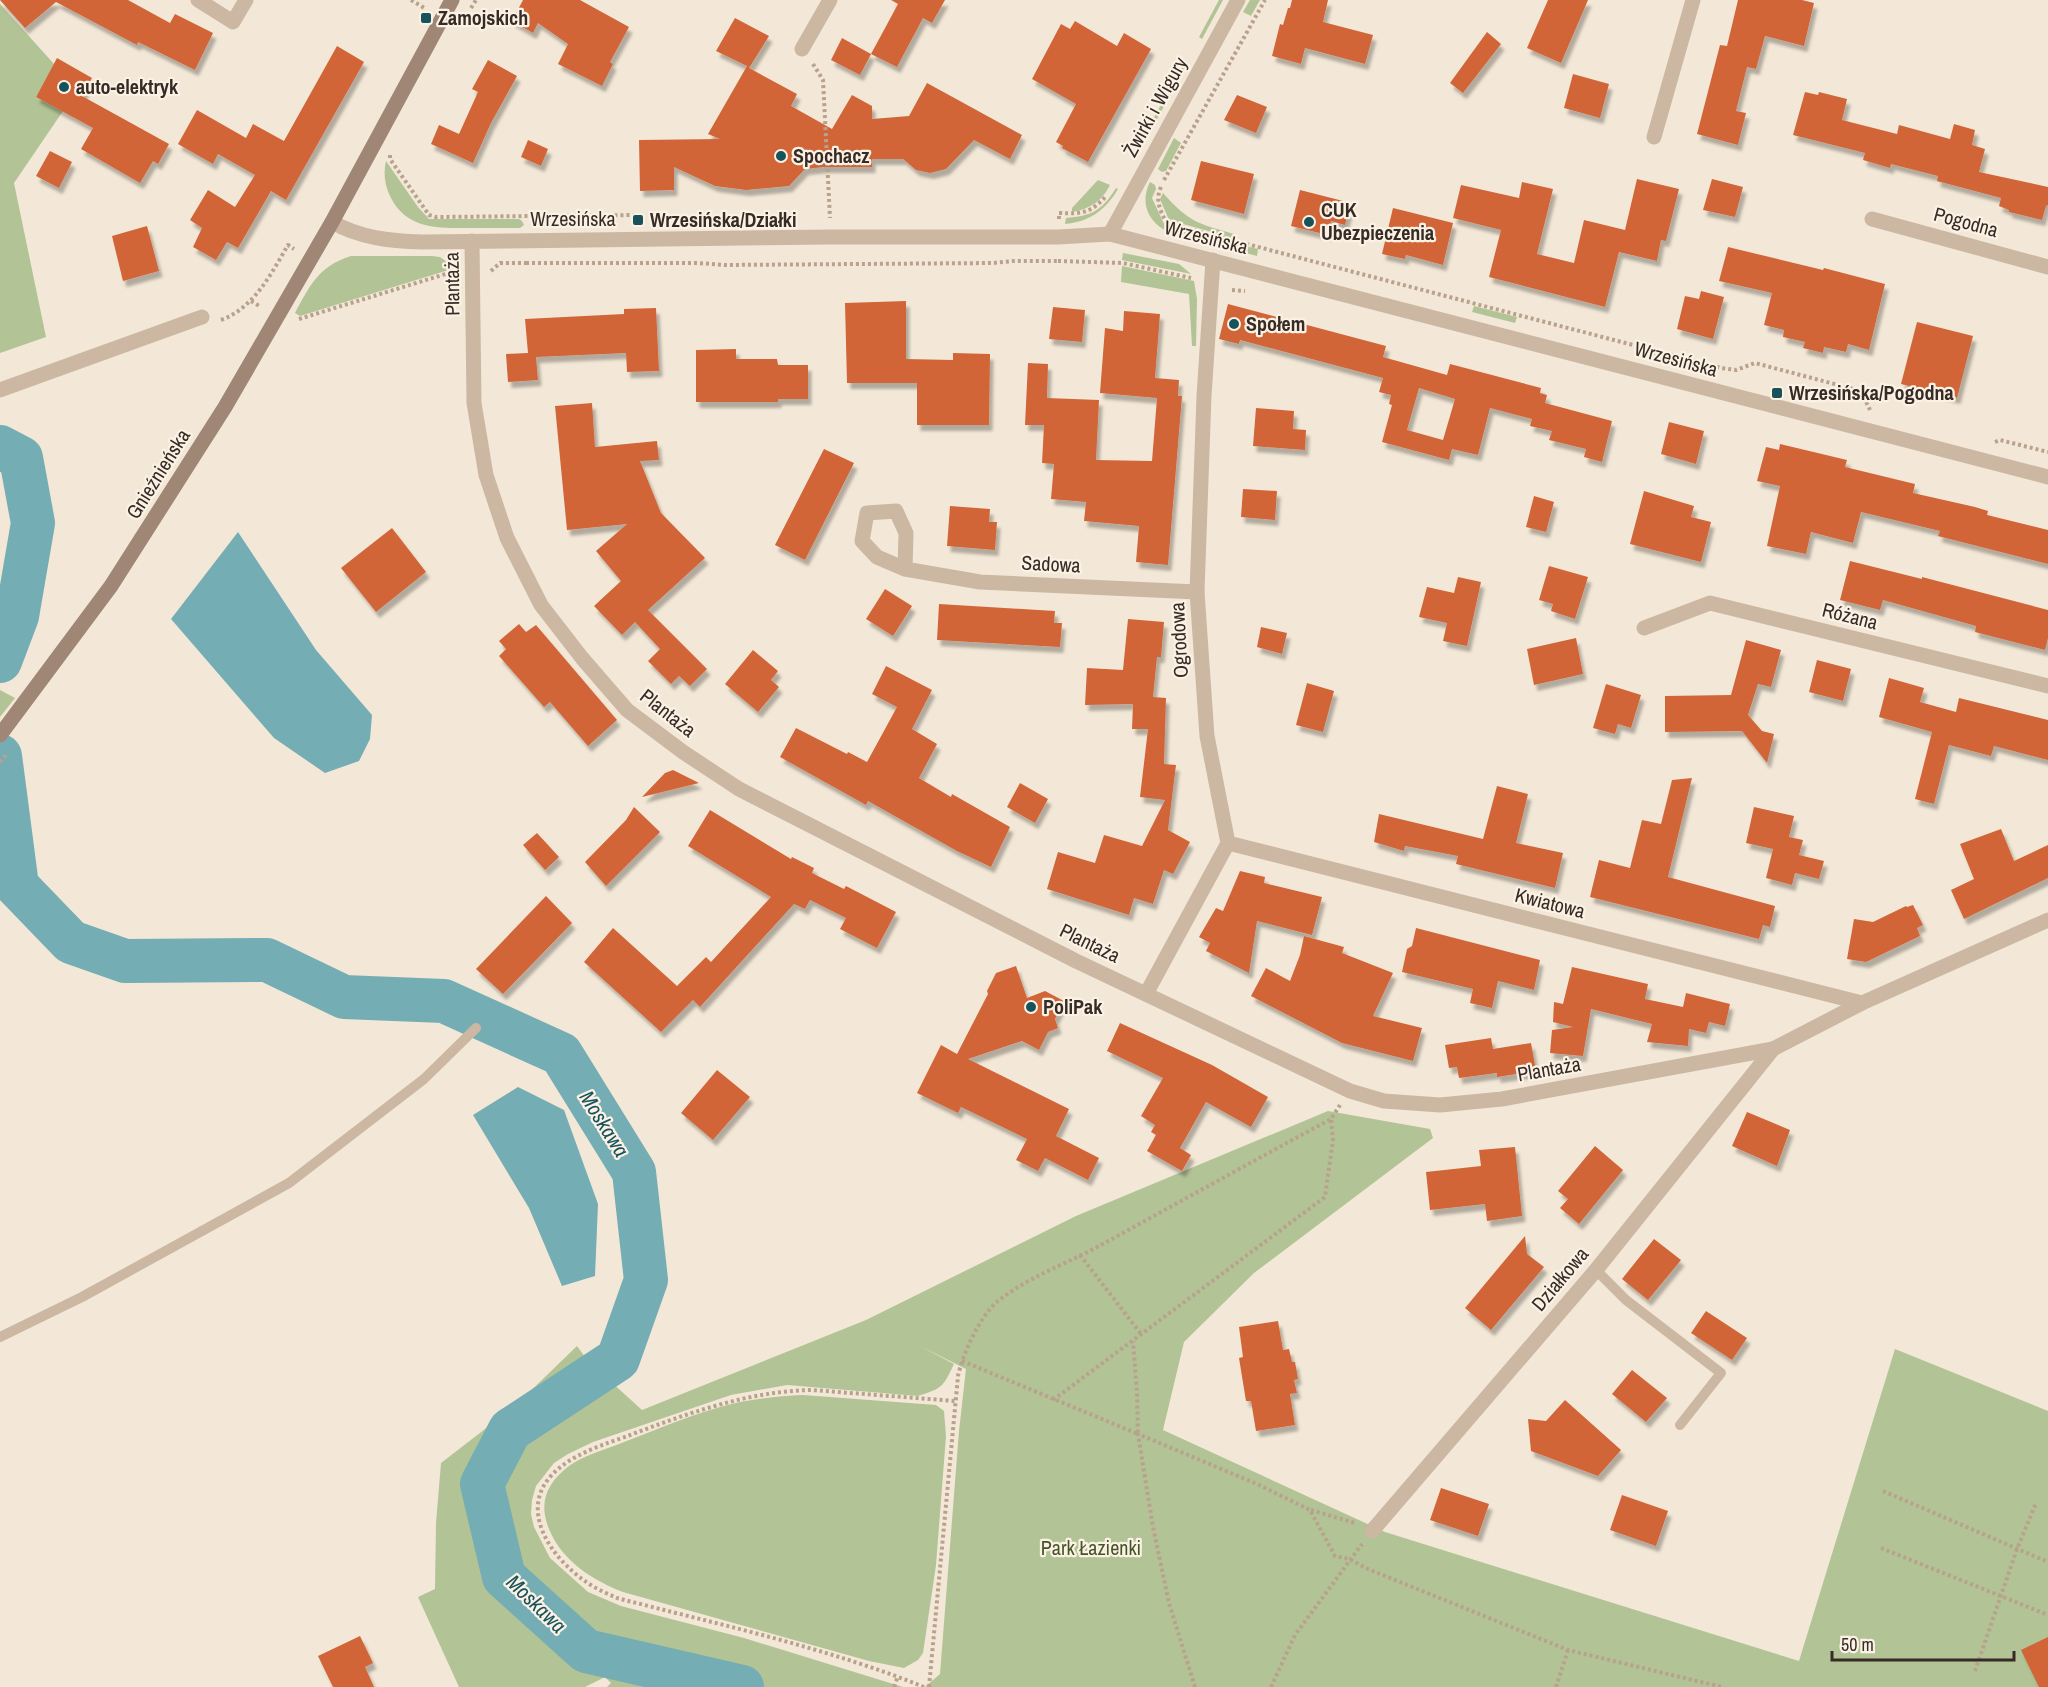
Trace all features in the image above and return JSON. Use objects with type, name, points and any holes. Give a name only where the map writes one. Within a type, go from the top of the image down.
[{"type":"street","points":[[198,0],[233,22],[246,0]]},
{"type":"street","points":[[332,222],[452,0]]},
{"type":"street","points":[[802,49],[830,0]]},
{"type":"street","name":"Żwirki i Wigury","points":[[1110,234],[1238,0]]},
{"type":"street","points":[[1654,137],[1693,0]]},
{"type":"street","name":"Pogodna","points":[[1872,219],[2048,267]]},
{"type":"street","name":"Wrzesińska","points":[[332,222],[353,232],[384,239],[422,242],[1058,237],[1110,234],[2048,477]]},
{"type":"street","name":"Gnieźnieńska","points":[[5,729],[111,586],[173,491],[280,314],[332,222]]},
{"type":"street","name":"Plantaża","points":[[472,241],[474,403],[486,475],[496,506],[507,538],[541,605],[582,658],[627,710],[683,752],[739,789],[1076,961],[1350,1091],[1384,1101],[1440,1105],[1502,1099],[1773,1049],[1862,1003],[2048,920]]},
{"type":"street","name":"Ogrodowa","points":[[1213,260],[1204,396],[1197,592],[1207,736],[1228,843]]},
{"type":"street","points":[[0,390],[202,317]]},
{"type":"street","name":"Sadowa","points":[[905,569],[980,582],[1197,592]]},
{"type":"street","name":"Różana","points":[[1644,628],[1710,603],[2048,686]]},
{"type":"street","points":[[1146,994],[1228,843]]},
{"type":"street","name":"Kwiatowa","points":[[1228,843],[1862,1003]]},
{"type":"street","name":"Działkowa","points":[[1372,1532],[1596,1270],[1773,1049]]},
{"type":"lane","points":[[0,1337],[82,1297],[289,1183],[424,1079],[476,1028]]},
{"type":"lane","points":[[1596,1270],[1626,1300],[1721,1372],[1680,1425]]},
{"type":"path","points":[[470,10],[476,0]]},
{"type":"path","points":[[1265,0],[1164,181],[1157,199],[1166,222],[1721,368],[1736,370],[1755,363],[1861,391],[1871,412]]},
{"type":"path","points":[[802,49],[823,80],[831,237]]},
{"type":"path","points":[[390,150],[390,159],[429,214],[436,217],[638,215]]},
{"type":"path","points":[[1156,177],[1164,181]]},
{"type":"path","points":[[1058,223],[1059,213],[1079,214],[1089,211],[1100,203],[1111,190]]},
{"type":"path","points":[[202,317],[205,327],[240,311],[251,301],[288,245],[295,249]]},
{"type":"path","points":[[1058,252],[1058,261]]},
{"type":"path","points":[[526,254],[526,263]]},
{"type":"path","points":[[488,280],[491,271],[500,263],[735,265],[1013,261],[1123,263],[1191,278]]},
{"type":"path","points":[[293,321],[452,272],[456,282]]},
{"type":"path","points":[[251,301],[264,309]]},
{"type":"path","points":[[1986,442],[1992,444],[2000,440],[2048,452]]},
{"type":"path","points":[[929,1687],[955,1401],[962,1361],[979,1325],[997,1302],[1037,1277],[1331,1119],[1350,1091]]},
{"type":"path","points":[[1053,1400],[1325,1197],[1333,1140],[1331,1119]]},
{"type":"path","points":[[1080,1255],[1141,1334]]},
{"type":"path","points":[[1132,1341],[1138,1434],[1153,1527],[1169,1603],[1195,1687]]},
{"type":"path","points":[[962,1361],[1257,1484],[1310,1510],[1350,1521],[1372,1532],[1349,1559],[1295,1635],[1271,1687]]},
{"type":"path","points":[[924,1687],[898,1676],[804,1648],[617,1598],[576,1574],[555,1553],[541,1527],[538,1512],[539,1493],[551,1476],[575,1457],[654,1426],[738,1399],[788,1390],[812,1390],[955,1401]]},
{"type":"path","points":[[1883,1491],[2048,1562]]},
{"type":"path","points":[[1976,1671],[2017,1549],[2036,1503]]},
{"type":"path","points":[[1310,1510],[1335,1556],[1349,1559],[1368,1569],[1568,1650],[1721,1687]]},
{"type":"path","points":[[1881,1548],[2048,1615]]},
{"type":"path","points":[[1556,1687],[1568,1650]]},
{"type":"path","points":[[894,1687],[898,1676]]},
{"type":"green space","points":[[1219,0],[1223,0],[1202,39],[1199,37]]},
{"type":"green space","points":[[1250,0],[1260,0],[1251,16],[1243,12]]},
{"type":"green space","points":[[0,4],[54,64],[36,97],[63,111],[14,183],[46,337],[0,353]]},
{"type":"green space","points":[[1184,63],[1187,64],[1150,132],[1147,130]]},
{"type":"green space","points":[[1174,138],[1181,143],[1166,171],[1162,172],[1158,169]]},
{"type":"green space","points":[[386,161],[429,219],[519,219],[524,225],[520,228],[445,228],[414,221],[405,216],[389,194],[385,175]]},
{"type":"green space","points":[[1098,180],[1110,185],[1103,196],[1090,206],[1072,212],[1072,208]]},
{"type":"green space","points":[[1150,182],[1155,185],[1156,189],[1152,198],[1165,226],[1258,249],[1257,256],[1170,233],[1163,229],[1156,224],[1146,205]]},
{"type":"green space","points":[[1116,188],[1118,189],[1108,203],[1096,214],[1082,221],[1065,224],[1066,218],[1089,214],[1101,207]]},
{"type":"green space","points":[[1163,193],[1180,211],[1195,221],[1234,234],[1233,238],[1169,220],[1160,199]]},
{"type":"green space","points":[[1123,253],[1179,264],[1191,274],[1122,260]]},
{"type":"green space","points":[[351,256],[432,256],[440,257],[455,268],[300,316],[295,313],[311,285],[323,271]]},
{"type":"green space","points":[[1122,266],[1194,281],[1197,299],[1196,346],[1192,346],[1189,294],[1121,282]]},
{"type":"green space","points":[[1474,306],[1517,317],[1515,323],[1472,312]]},
{"type":"green space","points":[[1653,352],[1690,362],[1688,369],[1651,359]]},
{"type":"green space","points":[[0,690],[15,698],[0,717]]},
{"type":"green space","name":"Park Łazienki","points":[[1328,1111],[1430,1129],[1433,1138],[1254,1273],[1184,1342],[1163,1430],[1385,1532],[1799,1661],[1895,1349],[2048,1411],[2048,1687],[925,1687],[940,1674],[966,1369],[920,1346],[954,1364],[941,1386],[933,1391],[918,1396],[787,1385],[731,1395],[593,1442],[568,1454],[554,1463],[536,1486],[531,1514],[534,1527],[550,1558],[588,1592],[621,1606],[744,1638],[903,1687],[607,1687],[611,1683],[605,1677],[585,1687],[459,1687],[418,1597],[435,1589],[436,1523],[441,1463],[515,1406],[577,1346],[588,1361],[642,1410],[866,1320],[1076,1216]]},
{"type":"green space","points":[[803,1395],[936,1405],[944,1411],[946,1436],[936,1565],[923,1653],[918,1660],[904,1668],[869,1661],[623,1592],[600,1582],[579,1568],[562,1551],[549,1529],[544,1510],[550,1486],[561,1472],[580,1459],[709,1410],[756,1399]]},
{"type":"water","points":[[238,532],[316,650],[372,715],[370,739],[359,761],[325,773],[274,738],[171,619]]},
{"type":"water","points":[[518,1087],[564,1110],[598,1204],[595,1276],[562,1286],[529,1208],[473,1115]]},
{"type":"building","points":[[0,0],[128,0],[170,23],[175,14],[213,33],[195,70],[138,42],[137,45],[56,2],[25,28]]},
{"type":"building","points":[[523,0],[580,0],[629,27],[610,62],[613,64],[602,86],[558,64],[568,44],[538,23],[533,33],[512,21]]},
{"type":"building","points":[[891,0],[945,0],[932,23],[923,18],[897,67],[871,54],[898,4]]},
{"type":"building","points":[[1292,0],[1328,0],[1323,22],[1373,35],[1365,64],[1305,48],[1301,64],[1272,56],[1280,24],[1283,25]]},
{"type":"building","points":[[1548,0],[1588,0],[1561,63],[1527,48]]},
{"type":"building","points":[[1738,0],[1802,0],[1814,3],[1804,46],[1765,36],[1756,69],[1747,67],[1736,111],[1746,113],[1738,145],[1697,134],[1720,45],[1727,46]]},
{"type":"building","points":[[735,18],[769,36],[749,68],[797,94],[791,106],[832,129],[852,95],[872,106],[872,119],[909,116],[927,83],[1022,135],[1010,159],[974,140],[946,169],[930,173],[916,170],[903,159],[872,159],[872,167],[805,169],[789,186],[746,190],[715,186],[674,167],[674,190],[640,191],[639,140],[720,139],[708,134],[747,66],[716,51]]},
{"type":"building","points":[[1075,21],[1117,46],[1124,33],[1151,49],[1088,162],[1062,148],[1063,146],[1056,142],[1076,104],[1032,79],[1061,24],[1070,29]]},
{"type":"building","points":[[1487,32],[1501,44],[1463,93],[1450,83]]},
{"type":"building","points":[[842,38],[871,54],[860,75],[831,60]]},
{"type":"building","points":[[337,46],[364,62],[286,200],[271,191],[238,248],[227,242],[216,260],[193,247],[202,228],[190,220],[208,190],[235,207],[255,175],[218,154],[213,164],[178,144],[197,110],[246,138],[253,124],[284,141]]},
{"type":"building","points":[[57,58],[92,78],[82,96],[169,144],[158,164],[153,161],[140,183],[81,149],[93,128],[36,97]]},
{"type":"building","points":[[488,60],[517,76],[491,123],[473,163],[431,144],[439,125],[459,134],[478,92],[472,89]]},
{"type":"building","points":[[1573,74],[1609,84],[1600,118],[1564,108]]},
{"type":"building","points":[[1805,92],[1818,95],[1819,92],[1847,99],[1842,120],[1897,134],[1899,125],[1950,139],[1954,124],[1975,130],[1972,145],[1985,149],[1979,172],[2048,187],[2048,205],[2042,220],[2009,212],[1999,206],[2001,198],[1937,181],[1938,176],[1891,164],[1890,168],[1863,160],[1865,153],[1793,135]]},
{"type":"building","points":[[1237,95],[1267,107],[1256,133],[1224,120]]},
{"type":"building","points":[[528,140],[548,149],[541,166],[521,157]]},
{"type":"building","points":[[50,151],[72,162],[59,188],[36,176]]},
{"type":"building","points":[[1201,161],[1254,174],[1244,214],[1191,200]]},
{"type":"building","points":[[1637,179],[1679,189],[1666,241],[1661,240],[1657,261],[1619,252],[1605,307],[1489,277],[1501,230],[1453,218],[1461,185],[1519,198],[1522,182],[1553,189],[1537,254],[1574,263],[1584,220],[1625,230]]},
{"type":"building","points":[[1712,179],[1743,187],[1735,217],[1703,210]]},
{"type":"building","points":[[1300,190],[1351,203],[1345,225],[1331,221],[1328,235],[1291,226]]},
{"type":"building","points":[[1393,208],[1453,223],[1443,265],[1406,255],[1405,259],[1382,254]]},
{"type":"building","points":[[147,226],[159,271],[123,281],[112,236]]},
{"type":"building","points":[[1728,247],[1885,284],[1869,350],[1848,344],[1846,352],[1824,347],[1823,353],[1803,348],[1805,342],[1783,337],[1784,330],[1764,325],[1772,293],[1719,281]]},
{"type":"building","points":[[1701,291],[1724,297],[1713,339],[1677,329],[1685,296],[1699,299]]},
{"type":"building","points":[[906,301],[906,359],[953,360],[953,353],[990,354],[989,425],[917,425],[917,383],[847,383],[845,303]]},
{"type":"building","points":[[1228,304],[1386,346],[1383,357],[1447,375],[1450,364],[1541,388],[1540,393],[1547,395],[1545,403],[1612,421],[1602,462],[1584,457],[1586,449],[1549,440],[1552,431],[1530,426],[1532,419],[1490,408],[1478,455],[1452,449],[1449,460],[1382,442],[1392,405],[1389,404],[1391,395],[1379,392],[1383,378],[1240,340],[1239,344],[1219,339]],"holes":[[[1419,388],[1455,399],[1443,440],[1407,430]]]},
{"type":"building","points":[[1053,307],[1085,310],[1082,342],[1049,339]]},
{"type":"building","points":[[656,308],[659,371],[627,372],[626,353],[536,357],[538,380],[508,382],[506,354],[528,353],[525,319],[624,314],[624,309]]},
{"type":"building","points":[[1124,311],[1160,314],[1155,378],[1179,380],[1178,396],[1182,396],[1168,565],[1136,562],[1139,526],[1084,521],[1086,502],[1051,499],[1054,464],[1042,463],[1044,425],[1025,425],[1028,363],[1048,364],[1047,398],[1099,400],[1096,460],[1152,461],[1157,398],[1100,393],[1105,328],[1123,331]]},
{"type":"building","points":[[1917,322],[1973,336],[1957,398],[1901,384]]},
{"type":"building","points":[[736,349],[736,359],[777,359],[778,365],[808,365],[808,399],[778,399],[778,402],[696,402],[696,350]]},
{"type":"building","points":[[592,403],[595,447],[657,441],[659,460],[640,461],[661,513],[705,558],[648,610],[707,669],[690,686],[679,676],[671,684],[648,661],[660,649],[635,622],[622,635],[594,606],[621,581],[596,551],[627,524],[567,530],[555,406]]},
{"type":"building","points":[[1256,408],[1294,411],[1293,429],[1306,430],[1305,450],[1253,446]]},
{"type":"building","points":[[1669,422],[1704,431],[1696,464],[1661,454]]},
{"type":"building","points":[[1780,444],[1847,460],[1845,467],[1915,484],[1913,493],[1975,507],[1988,511],[1987,515],[2048,530],[2048,564],[1938,536],[1940,531],[1861,512],[1853,543],[1811,532],[1806,554],[1767,546],[1780,486],[1757,481],[1766,447],[1779,450]]},
{"type":"building","points":[[824,449],[854,463],[805,560],[775,545]]},
{"type":"building","points":[[1243,489],[1277,491],[1275,520],[1241,517]]},
{"type":"building","points":[[1644,491],[1694,506],[1691,517],[1711,522],[1701,562],[1630,544]]},
{"type":"building","points":[[1534,496],[1554,502],[1546,532],[1526,527]]},
{"type":"building","points":[[950,506],[990,509],[989,522],[997,522],[995,550],[947,546]]},
{"type":"building","points":[[392,528],[426,572],[376,612],[341,568]]},
{"type":"building","points":[[1850,561],[2048,610],[2048,638],[2045,650],[1975,632],[1976,626],[1883,600],[1880,610],[1840,600]]},
{"type":"building","points":[[1549,566],[1588,577],[1575,619],[1551,611],[1553,604],[1539,600]]},
{"type":"building","points":[[1458,577],[1481,582],[1467,646],[1443,641],[1447,623],[1419,617],[1427,587],[1454,593]]},
{"type":"building","points":[[885,589],[912,606],[893,636],[866,619]]},
{"type":"building","points":[[939,604],[1055,611],[1054,623],[1062,623],[1060,647],[937,640]]},
{"type":"building","points":[[1128,619],[1164,622],[1161,657],[1157,657],[1153,697],[1166,698],[1164,764],[1176,765],[1168,830],[1190,842],[1173,874],[1164,870],[1153,904],[1134,898],[1129,915],[1047,889],[1058,852],[1095,863],[1104,835],[1142,846],[1165,800],[1140,797],[1148,729],[1132,729],[1133,704],[1085,705],[1087,668],[1123,670]]},
{"type":"building","points":[[519,624],[526,632],[536,625],[617,720],[588,746],[550,702],[544,707],[499,656],[506,649],[499,641]]},
{"type":"building","points":[[1261,627],[1287,633],[1282,654],[1257,647]]},
{"type":"building","points":[[1576,638],[1583,674],[1534,685],[1527,649]]},
{"type":"building","points":[[1746,640],[1781,650],[1771,687],[1758,684],[1748,715],[1762,731],[1774,734],[1767,763],[1742,731],[1665,732],[1665,696],[1731,695]]},
{"type":"building","points":[[753,650],[778,671],[771,680],[779,687],[758,712],[725,684]]},
{"type":"building","points":[[1817,660],[1851,669],[1843,701],[1809,692]]},
{"type":"building","points":[[886,666],[932,690],[912,729],[937,744],[919,778],[1010,827],[991,867],[957,851],[868,801],[866,805],[780,757],[796,728],[867,762],[897,707],[872,694]]},
{"type":"building","points":[[1889,678],[1924,688],[1920,702],[1956,712],[1959,698],[2048,720],[2048,760],[1994,746],[1991,756],[1949,745],[1934,804],[1915,799],[1932,732],[1879,717]]},
{"type":"building","points":[[1307,683],[1334,691],[1323,732],[1296,725]]},
{"type":"building","points":[[1606,684],[1641,695],[1631,728],[1618,724],[1615,734],[1593,728]]},
{"type":"building","points":[[673,770],[699,783],[642,797],[665,773]]},
{"type":"building","points":[[1692,778],[1668,877],[1775,906],[1770,927],[1763,925],[1759,939],[1590,897],[1599,860],[1630,868],[1642,820],[1661,824],[1672,780]]},
{"type":"building","points":[[1020,783],[1048,799],[1035,823],[1007,807]]},
{"type":"building","points":[[1497,786],[1528,794],[1516,843],[1563,853],[1555,888],[1456,864],[1458,856],[1405,846],[1404,851],[1374,842],[1379,814],[1483,839]]},
{"type":"building","points":[[634,807],[660,832],[606,886],[585,862],[626,820]]},
{"type":"building","points":[[1754,807],[1794,816],[1789,837],[1803,840],[1799,855],[1824,861],[1819,879],[1795,873],[1792,885],[1766,878],[1773,849],[1746,843]]},
{"type":"building","points":[[710,810],[791,859],[792,857],[814,868],[812,873],[844,889],[846,886],[896,912],[877,948],[840,929],[846,918],[810,900],[805,909],[794,904],[700,1007],[693,1000],[661,1032],[584,962],[613,928],[677,986],[706,957],[711,962],[771,897],[688,846]]},
{"type":"building","points":[[2001,829],[2014,861],[2048,845],[2048,878],[1964,919],[1951,890],[1974,879],[1960,844]]},
{"type":"building","points":[[537,833],[559,857],[545,870],[523,845]]},
{"type":"building","points":[[1240,871],[1265,877],[1264,883],[1322,897],[1312,935],[1257,921],[1249,973],[1206,951],[1210,943],[1199,937],[1216,908],[1223,911]]},
{"type":"building","points":[[546,896],[572,923],[503,994],[476,969]]},
{"type":"building","points":[[1913,905],[1923,925],[1917,928],[1920,936],[1866,962],[1847,959],[1854,919],[1873,922],[1906,906]]},
{"type":"building","points":[[1416,928],[1540,960],[1534,990],[1498,981],[1492,1008],[1470,1003],[1473,989],[1402,972],[1407,949],[1412,946]]},
{"type":"building","points":[[1304,936],[1344,947],[1342,953],[1393,973],[1373,1016],[1422,1028],[1413,1061],[1342,1043],[1251,996],[1266,968],[1290,981],[1300,955]]},
{"type":"building","points":[[1016,966],[1027,998],[1045,991],[1064,1001],[1055,1019],[1058,1028],[1048,1032],[1039,1050],[1022,1041],[968,1059],[1069,1109],[1056,1136],[1099,1158],[1088,1180],[1045,1158],[1038,1171],[1016,1160],[1027,1139],[961,1107],[958,1113],[917,1093],[941,1045],[957,1054],[988,994],[987,991],[996,973]]},
{"type":"building","points":[[1572,967],[1648,984],[1645,999],[1683,1007],[1686,993],[1730,1004],[1725,1026],[1709,1022],[1706,1033],[1689,1029],[1688,1046],[1647,1042],[1652,1024],[1591,1009],[1583,1056],[1550,1053],[1552,1030],[1573,1027],[1553,1022],[1554,1002],[1563,1004]]},
{"type":"building","points":[[1120,1023],[1212,1065],[1268,1097],[1251,1127],[1206,1102],[1180,1148],[1191,1155],[1182,1171],[1147,1151],[1156,1135],[1151,1132],[1155,1125],[1141,1116],[1163,1078],[1107,1051]]},
{"type":"building","points":[[1491,1038],[1493,1049],[1531,1043],[1536,1071],[1497,1077],[1497,1073],[1459,1078],[1457,1067],[1449,1068],[1445,1045]]},
{"type":"building","points":[[717,1070],[750,1097],[713,1140],[681,1113]]},
{"type":"building","points":[[1747,1112],[1790,1130],[1777,1166],[1732,1146]]},
{"type":"building","points":[[1595,1146],[1623,1170],[1579,1224],[1560,1208],[1568,1199],[1558,1191]]},
{"type":"building","points":[[1515,1147],[1522,1216],[1487,1221],[1485,1204],[1430,1210],[1426,1172],[1481,1166],[1479,1150]]},
{"type":"building","points":[[1525,1236],[1527,1254],[1544,1267],[1491,1330],[1465,1308]]},
{"type":"building","points":[[1654,1239],[1681,1260],[1648,1300],[1622,1279]]},
{"type":"building","points":[[1706,1311],[1747,1338],[1732,1360],[1691,1333]]},
{"type":"building","points":[[1278,1321],[1283,1350],[1289,1349],[1292,1362],[1295,1362],[1298,1379],[1294,1380],[1297,1393],[1290,1394],[1295,1425],[1256,1431],[1251,1401],[1246,1401],[1239,1358],[1243,1357],[1239,1327]]},
{"type":"building","points":[[1632,1370],[1667,1398],[1646,1422],[1612,1394]]},
{"type":"building","points":[[1565,1400],[1621,1450],[1598,1476],[1531,1451],[1528,1419],[1546,1421]]},
{"type":"building","points":[[1441,1488],[1489,1504],[1478,1536],[1430,1520]]},
{"type":"building","points":[[1622,1495],[1668,1511],[1656,1546],[1610,1530]]},
{"type":"building","points":[[360,1636],[373,1663],[365,1667],[374,1687],[333,1687],[318,1656]]},
{"type":"building","points":[[2048,1637],[2048,1687],[2039,1687],[2021,1650]]},
{"type":"waterway","name":"Moskawa","points":[[0,447],[21,458],[33,523],[17,616],[0,661]]},
{"type":"waterway","name":"Moskawa","points":[[0,756],[17,886],[71,942],[125,961],[267,960],[344,997],[444,1001],[561,1054],[634,1172],[646,1280],[618,1359],[510,1430],[482,1484],[504,1577],[586,1651],[742,1687]]},
{"type":"place","name":"Zamojskich","points":[[426,18]]},
{"type":"place","name":"auto-elektryk","points":[[64,87]]},
{"type":"place","name":"Spochacz","points":[[781,156]]},
{"type":"place","name":"Wrzesińska/Działki","points":[[638,220]]},
{"type":"place","name":"CUK Ubezpieczenia","points":[[1309,222]]},
{"type":"place","name":"Społem","points":[[1234,324]]},
{"type":"place","name":"Wrzesińska/Pogodna","points":[[1777,393]]},
{"type":"place","name":"PoliPak","points":[[1031,1007]]}]
